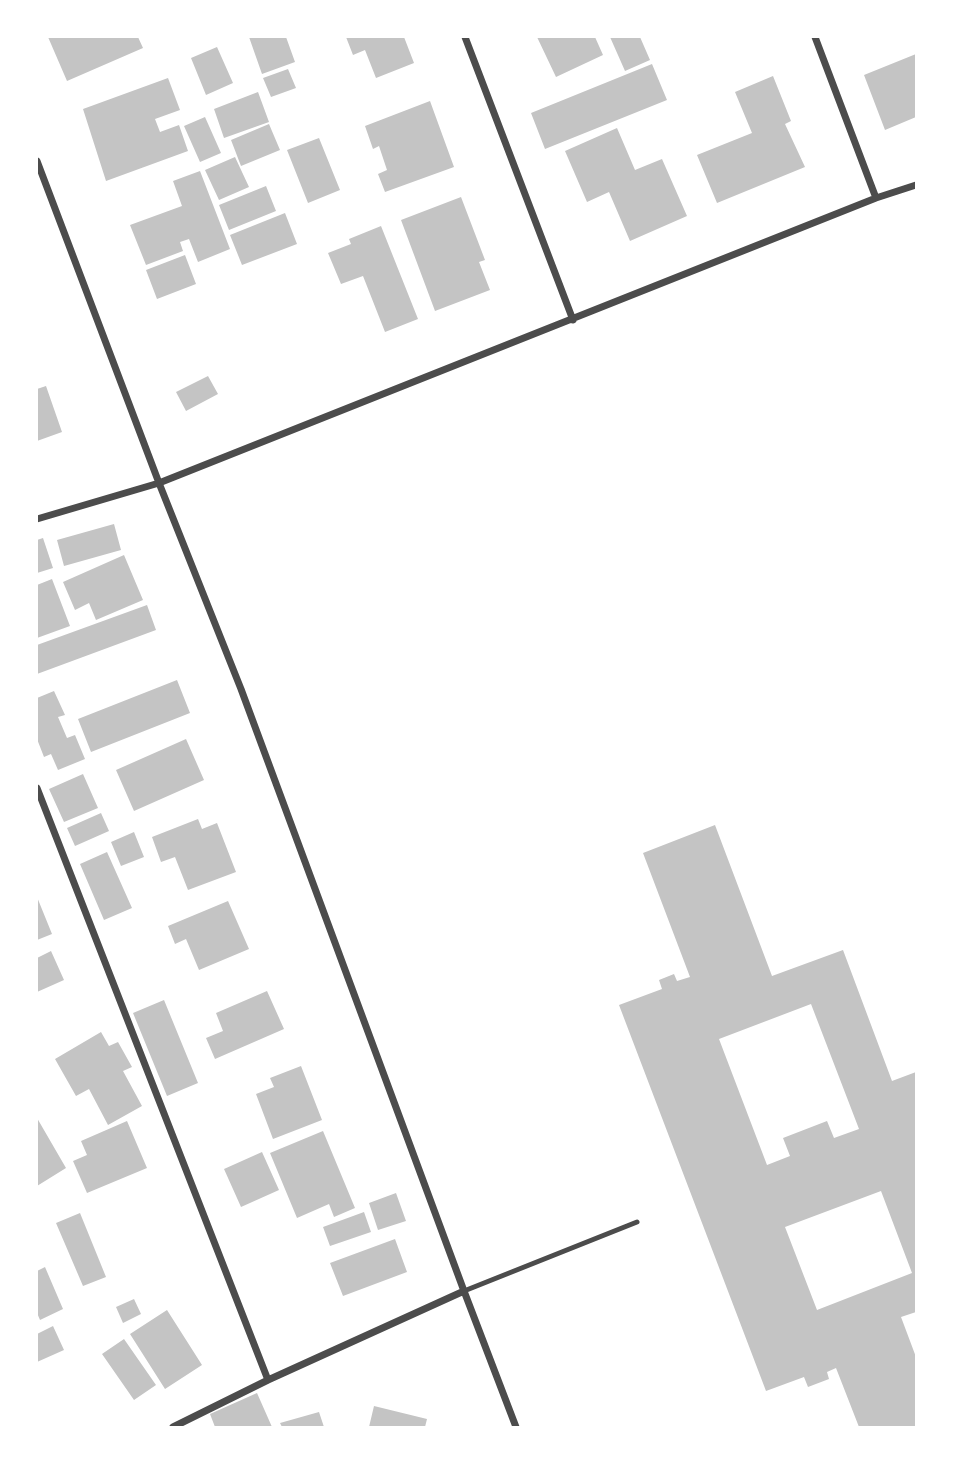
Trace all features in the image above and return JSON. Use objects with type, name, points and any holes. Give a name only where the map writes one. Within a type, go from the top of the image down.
[{"type":"street","points":[[465,37],[573,320]]},
{"type":"street","points":[[815,37],[876,198]]},
{"type":"street","points":[[37,161],[159,483],[241,689],[516,1427]]},
{"type":"street","points":[[37,519],[159,483],[876,198],[916,185]]},
{"type":"street","points":[[37,789],[268,1380]]},
{"type":"street","points":[[173,1427],[268,1380],[464,1291]]},
{"type":"lane","points":[[464,1291],[637,1222]]},
{"type":"building","points":[[48,37],[138,37],[143,48],[67,81]]},
{"type":"building","points":[[249,37],[286,37],[295,62],[262,74]]},
{"type":"building","points":[[346,37],[404,37],[414,63],[376,78],[365,50],[353,55]]},
{"type":"building","points":[[537,37],[595,37],[603,55],[556,77]]},
{"type":"building","points":[[610,37],[640,37],[650,60],[625,71]]},
{"type":"building","points":[[217,47],[233,83],[206,95],[191,58]]},
{"type":"building","points":[[916,54],[916,117],[885,130],[864,75]]},
{"type":"building","points":[[652,64],[667,100],[545,149],[531,113]]},
{"type":"building","points":[[288,69],[296,88],[271,97],[263,78]]},
{"type":"building","points":[[773,76],[791,121],[785,124],[805,167],[717,203],[697,155],[752,133],[735,92]]},
{"type":"building","points":[[168,78],[180,110],[155,119],[160,132],[179,125],[188,151],[106,181],[83,109]]},
{"type":"building","points":[[258,92],[269,122],[224,138],[214,109]]},
{"type":"building","points":[[430,101],[454,167],[385,192],[378,174],[387,170],[379,146],[373,149],[365,126]]},
{"type":"building","points":[[205,117],[221,153],[200,162],[184,126]]},
{"type":"building","points":[[269,124],[280,150],[241,166],[231,140]]},
{"type":"building","points":[[617,128],[635,170],[662,159],[687,216],[630,241],[609,192],[587,202],[565,151]]},
{"type":"building","points":[[319,138],[340,190],[308,203],[287,150]]},
{"type":"building","points":[[235,157],[249,187],[219,200],[205,170]]},
{"type":"building","points":[[200,171],[230,249],[198,262],[189,239],[180,242],[183,251],[146,265],[130,225],[182,206],[173,181]]},
{"type":"building","points":[[266,186],[276,211],[229,230],[219,205]]},
{"type":"building","points":[[461,197],[485,260],[479,262],[490,290],[435,311],[401,220]]},
{"type":"building","points":[[285,213],[297,244],[242,265],[230,235]]},
{"type":"building","points":[[381,226],[418,319],[385,332],[363,276],[341,284],[328,253],[351,244],[349,239]]},
{"type":"building","points":[[185,255],[196,284],[157,299],[146,270]]},
{"type":"building","points":[[208,376],[218,394],[186,411],[176,392]]},
{"type":"building","points":[[46,386],[62,432],[37,441],[37,389]]},
{"type":"building","points":[[114,524],[121,550],[64,566],[57,540]]},
{"type":"building","points":[[43,538],[53,568],[37,573],[37,540]]},
{"type":"building","points":[[124,555],[143,600],[96,620],[89,603],[75,610],[63,582]]},
{"type":"building","points":[[52,579],[70,626],[37,638],[37,585]]},
{"type":"building","points":[[147,605],[156,630],[37,674],[37,645]]},
{"type":"building","points":[[177,680],[190,713],[91,752],[78,719]]},
{"type":"building","points":[[54,691],[65,715],[58,717],[67,738],[75,735],[85,759],[58,770],[51,754],[44,757],[37,739],[37,698]]},
{"type":"building","points":[[186,739],[204,780],[134,811],[116,770]]},
{"type":"building","points":[[83,774],[98,808],[64,822],[49,789]]},
{"type":"building","points":[[101,813],[109,831],[75,846],[67,828]]},
{"type":"building","points":[[198,819],[202,829],[217,823],[236,872],[188,890],[175,857],[161,862],[152,837]]},
{"type":"building","points":[[715,825],[772,976],[843,950],[892,1081],[916,1072],[916,1312],[901,1317],[916,1357],[916,1427],[859,1427],[836,1368],[827,1372],[829,1379],[808,1387],[804,1377],[766,1391],[619,1005],[662,989],[659,980],[674,974],[677,981],[690,977],[643,853]],"holes":[[[811,1004],[859,1129],[834,1138],[827,1121],[783,1138],[790,1156],[767,1165],[719,1039]],[[881,1191],[912,1273],[817,1310],[785,1227]]]},
{"type":"building","points":[[134,832],[144,857],[121,866],[111,842]]},
{"type":"building","points":[[107,852],[132,908],[104,920],[80,864]]},
{"type":"building","points":[[37,897],[52,934],[37,940]]},
{"type":"building","points":[[228,901],[249,949],[199,970],[186,939],[175,944],[168,926]]},
{"type":"building","points":[[51,951],[64,980],[37,992],[37,958]]},
{"type":"building","points":[[267,991],[284,1029],[215,1059],[206,1038],[223,1031],[216,1013]]},
{"type":"building","points":[[164,1000],[198,1083],[167,1096],[133,1013]]},
{"type":"building","points":[[101,1032],[109,1046],[118,1042],[132,1067],[123,1071],[142,1106],[108,1125],[89,1089],[76,1096],[55,1059]]},
{"type":"building","points":[[301,1066],[322,1120],[273,1139],[256,1094],[274,1087],[270,1078]]},
{"type":"building","points":[[37,1118],[66,1168],[37,1186]]},
{"type":"building","points":[[127,1121],[147,1168],[87,1193],[73,1161],[87,1155],[81,1141]]},
{"type":"building","points":[[323,1131],[355,1208],[334,1217],[329,1204],[297,1218],[270,1153]]},
{"type":"building","points":[[262,1152],[279,1190],[241,1207],[224,1169]]},
{"type":"building","points":[[396,1193],[406,1221],[378,1230],[369,1203]]},
{"type":"building","points":[[364,1212],[371,1232],[330,1246],[323,1227]]},
{"type":"building","points":[[80,1213],[106,1277],[83,1286],[56,1223]]},
{"type":"building","points":[[395,1239],[407,1272],[343,1296],[330,1263]]},
{"type":"building","points":[[45,1267],[63,1309],[40,1320],[37,1313],[37,1271]]},
{"type":"building","points":[[134,1299],[141,1314],[123,1323],[116,1307]]},
{"type":"building","points":[[167,1310],[202,1365],[165,1389],[130,1334]]},
{"type":"building","points":[[53,1326],[64,1350],[37,1362],[37,1334]]},
{"type":"building","points":[[124,1339],[156,1385],[134,1400],[102,1354]]},
{"type":"building","points":[[257,1393],[272,1427],[215,1427],[210,1414]]},
{"type":"building","points":[[374,1406],[427,1419],[425,1427],[369,1427]]},
{"type":"building","points":[[319,1412],[324,1427],[282,1427],[280,1423]]}]
